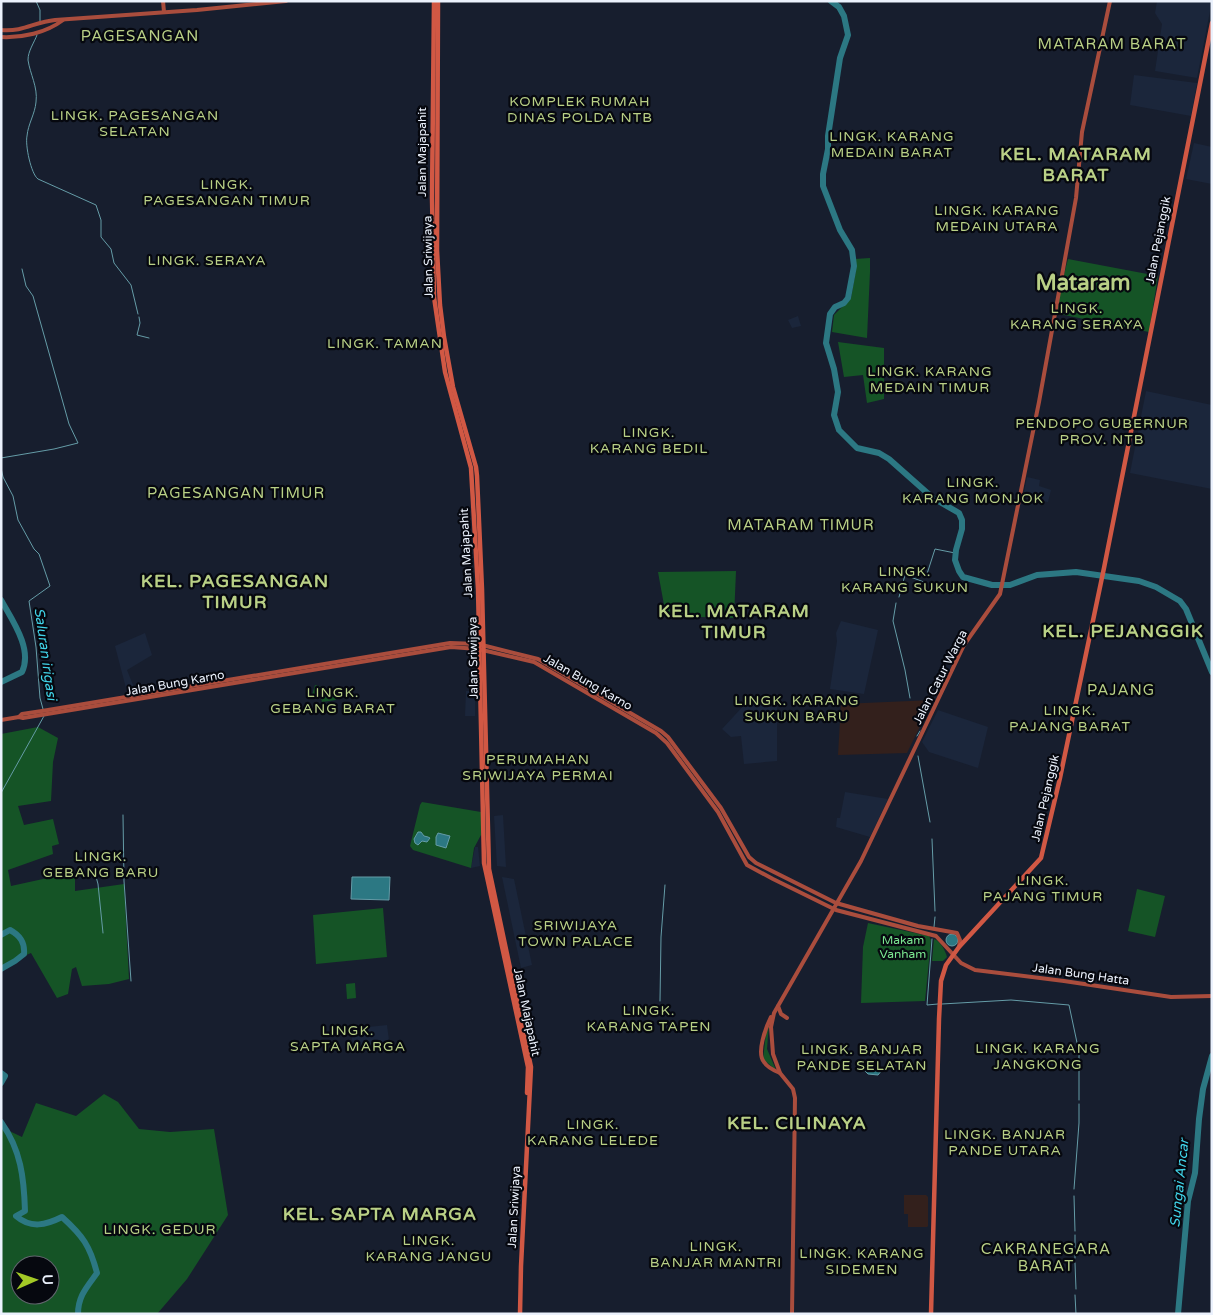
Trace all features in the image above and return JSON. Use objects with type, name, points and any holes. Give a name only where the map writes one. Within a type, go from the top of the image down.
[{"type":"main road","points":[[163,1],[164,12]]},
{"type":"main road","points":[[1,30],[19,31],[45,22],[63,20],[286,1]]},
{"type":"main road","points":[[434,1],[436,66]]},
{"type":"main road","name":"Jalan Sriwijaya","points":[[438,1],[435,143],[440,305],[453,387],[476,467],[485,799]]},
{"type":"main road","name":"Jalan Catur Warga","points":[[780,1073],[763,1062],[761,1054],[768,1024],[786,989],[834,909],[865,852],[964,646],[1000,594],[1039,402],[1076,198],[1082,132],[1110,1]]},
{"type":"main road","points":[[1,37],[19,37],[35,33],[52,27],[63,20]]},
{"type":"main road","name":"Jalan Pejanggik","points":[[931,1314],[941,976],[946,965],[960,946],[1041,860],[1061,775],[1104,568],[1212,23]]},
{"type":"main road","name":"Jalan Bung Karno","points":[[1,720],[23,718],[44,712],[404,652],[451,647],[481,647],[540,662],[668,736],[713,801]]},
{"type":"main road","name":"Jalan Majapahit","points":[[485,799],[484,862],[500,924],[528,1067],[528,1104]]},
{"type":"main road","points":[[713,801],[747,865],[834,909],[884,923],[886,917]]},
{"type":"main road","points":[[713,801],[752,860],[762,866],[836,903],[937,930],[957,933],[960,946]]},
{"type":"main road","points":[[734,842],[738,839]]},
{"type":"main road","points":[[759,872],[762,866]]},
{"type":"main road","name":"Jalan Bung Hatta","points":[[884,923],[936,936],[965,965],[979,970],[1171,997],[1212,996]]},
{"type":"main road","points":[[778,1006],[781,1014],[787,1018]]},
{"type":"main road","points":[[774,1013],[771,1027],[772,1050],[780,1073],[794,1093],[792,1314]]},
{"type":"main road","name":"Jalan Sriwijaya","points":[[520,1314],[528,1104]]},
{"type":"shaded area","points":[[1157,1],[1212,1],[1197,78],[1155,71],[1162,24],[1155,13]]},
{"type":"shaded area","points":[[1134,75],[1197,83],[1191,116],[1130,105]]},
{"type":"shaded area","points":[[1194,143],[1212,147],[1212,184],[1186,179]]},
{"type":"shaded area","points":[[798,316],[801,326],[792,328],[788,320]]},
{"type":"shaded area","points":[[1146,391],[1212,405],[1212,489],[1130,473]]},
{"type":"shaded area","points":[[1027,477],[1040,480],[1039,486],[1051,490],[1048,502],[1023,497]]},
{"type":"shaded area","points":[[841,621],[878,630],[864,694],[830,689],[837,641],[836,633]]},
{"type":"shaded area","points":[[145,633],[152,655],[127,670],[135,690],[127,692],[115,646]]},
{"type":"shaded area","points":[[466,691],[475,691],[475,716],[465,716]]},
{"type":"shaded area","points":[[933,700],[907,753],[838,755],[841,704]]},
{"type":"shaded area","points":[[747,702],[770,703],[770,707],[777,707],[777,761],[744,764],[741,736],[731,737],[722,729]]},
{"type":"shaded area","points":[[938,710],[988,727],[978,768],[929,752],[922,742]]},
{"type":"shaded area","points":[[845,792],[888,799],[870,837],[836,827],[837,818],[840,818]]},
{"type":"shaded area","points":[[503,815],[506,867],[497,866],[494,816]]},
{"type":"shaded area","points":[[418,832],[430,838],[427,842],[422,841],[418,845],[415,843],[414,839]]},
{"type":"shaded area","points":[[438,833],[450,836],[446,848],[436,845]]},
{"type":"shaded area","points":[[475,847],[478,847],[480,866],[471,868]]},
{"type":"shaded area","points":[[352,877],[390,877],[389,900],[351,899]]},
{"type":"shaded area","points":[[502,877],[514,879],[532,965],[521,968]]},
{"type":"shaded area","points":[[950,934],[954,934],[958,940],[954,946],[950,946],[946,942],[946,938]]},
{"type":"shaded area","points":[[387,1025],[390,1048],[357,1052],[354,1050],[350,1029]]},
{"type":"shaded area","points":[[868,1067],[874,1070],[880,1068],[882,1070],[878,1075],[868,1074],[864,1070]]},
{"type":"shaded area","points":[[904,1195],[926,1195],[928,1197],[927,1227],[908,1227],[908,1214],[904,1214]]},
{"type":"green space","points":[[870,258],[867,338],[832,332],[834,315],[851,298],[856,270],[855,259]]},
{"type":"green space","points":[[1068,259],[1158,276],[1149,332],[1054,313]]},
{"type":"green space","points":[[838,342],[884,348],[884,399],[867,403],[863,375],[844,377]]},
{"type":"green space","points":[[736,571],[734,618],[666,616],[658,572]]},
{"type":"green space","points":[[315,685],[331,690],[336,700],[322,702],[320,694],[312,695]]},
{"type":"green space","points":[[38,727],[58,738],[53,762],[51,801],[18,806],[24,825],[53,819],[59,844],[52,846],[53,854],[8,870],[11,886],[75,872],[75,891],[124,884],[129,979],[109,984],[82,986],[76,967],[72,969],[68,994],[57,998],[31,953],[1,966],[1,734]]},
{"type":"green space","points":[[422,802],[481,812],[481,835],[474,848],[471,868],[413,850],[410,846]]},
{"type":"green space","points":[[1137,889],[1165,896],[1155,937],[1128,931]]},
{"type":"green space","points":[[383,908],[387,957],[316,964],[313,915]]},
{"type":"green space","name":"Makam Vanham","points":[[868,923],[929,936],[931,940],[925,1001],[861,1003],[863,947]]},
{"type":"green space","points":[[934,939],[941,944],[945,952],[947,957],[943,961],[932,961]]},
{"type":"green space","points":[[355,983],[356,998],[347,999],[346,984]]},
{"type":"green space","points":[[769,1024],[767,1049],[776,1070],[763,1059]]},
{"type":"green space","points":[[104,1094],[118,1102],[139,1129],[170,1132],[214,1129],[228,1215],[187,1279],[157,1314],[1,1314],[1,1127],[22,1137],[36,1103],[76,1116]]},
{"type":"waterway","points":[[36,1],[40,10],[40,21]]},
{"type":"waterway","name":"Sungai Ancar","points":[[831,1],[839,7],[844,16],[848,35],[840,58],[828,136],[823,186],[840,230],[852,250],[854,266],[848,298],[844,303],[835,307],[830,314],[826,343],[834,369],[838,392],[834,415],[839,430],[857,448],[879,453],[889,459],[933,498],[959,513],[962,520],[962,529],[955,560],[963,577],[992,585],[1010,585],[1037,575],[1076,572],[1139,581],[1156,587],[1180,601],[1186,609],[1212,672]]},
{"type":"waterway","points":[[37,35],[28,57],[36,96],[27,140],[31,166],[38,179],[96,205],[101,220],[101,237],[111,249],[114,263],[131,285],[138,314]]},
{"type":"waterway","name":"Saluran irigasi","points":[[1,458],[78,443],[69,424],[33,296],[26,286],[22,269]]},
{"type":"waterway","points":[[139,317],[140,323],[137,335],[149,338]]},
{"type":"waterway","name":"Saluran irigasi","points":[[1,468],[3,477],[13,496],[18,520],[34,549],[39,554],[50,586],[29,601],[36,647],[40,698],[43,709]]},
{"type":"waterway","points":[[926,577],[935,549],[955,553]]},
{"type":"waterway","points":[[899,597],[905,575],[924,582]]},
{"type":"waterway","points":[[1,600],[20,635],[25,654],[22,672],[1,682]]},
{"type":"waterway","points":[[896,603],[893,621],[910,698]]},
{"type":"waterway","name":"Saluran irigasi","points":[[1,793],[44,716]]},
{"type":"waterway","points":[[917,736],[920,731]]},
{"type":"waterway","points":[[918,756],[930,822]]},
{"type":"waterway","points":[[123,815],[124,881],[131,981]]},
{"type":"waterway","points":[[932,839],[935,911]]},
{"type":"waterway","points":[[95,873],[98,884],[103,933]]},
{"type":"waterway","points":[[660,1001],[661,937],[665,885]]},
{"type":"waterway","points":[[934,927],[935,917]]},
{"type":"waterway","points":[[1,935],[10,930],[14,932],[22,940],[24,950],[24,954],[1,969]]},
{"type":"waterway","points":[[932,939],[927,1005],[938,1004]]},
{"type":"waterway","points":[[942,1004],[1011,1000],[1069,1005],[1079,1052],[1079,1100]]},
{"type":"waterway","name":"Sungai Ancar","points":[[1178,1314],[1188,1201],[1195,1173],[1203,1089],[1212,1056]]},
{"type":"waterway","points":[[1,1073],[5,1076],[1,1083]]},
{"type":"waterway","points":[[1074,1189],[1079,1104]]},
{"type":"waterway","points":[[1,1122],[17,1154],[24,1187],[25,1211],[16,1216],[27,1223],[33,1224],[44,1224],[62,1217],[85,1242],[92,1256],[97,1273],[81,1297],[78,1314]]},
{"type":"waterway","points":[[1074,1196],[1075,1231]]},
{"type":"waterway","points":[[1075,1235],[1075,1258]]},
{"type":"waterway","points":[[1075,1263],[1076,1289]]},
{"type":"waterway","points":[[1075,1295],[1076,1314]]},
{"type":"district","name":"PAGESANGAN","points":[[140,36]]},
{"type":"district","name":"MATARAM BARAT","points":[[1112,44]]},
{"type":"district","name":"KOMPLEK RUMAH DINAS POLDA NTB","points":[[580,109]]},
{"type":"district","name":"LINGK. PAGESANGAN SELATAN","points":[[135,124]]},
{"type":"district","name":"LINGK. KARANG MEDAIN BARAT","points":[[892,144]]},
{"type":"district","name":"KEL. MATARAM BARAT","points":[[1076,164]]},
{"type":"district","name":"LINGK. PAGESANGAN TIMUR","points":[[227,192]]},
{"type":"district","name":"LINGK. KARANG MEDAIN UTARA","points":[[997,218]]},
{"type":"district","name":"LINGK. SERAYA","points":[[207,260]]},
{"type":"district","name":"Mataram","points":[[1083,282]]},
{"type":"district","name":"LINGK. KARANG SERAYA","points":[[1077,316]]},
{"type":"district","name":"LINGK. TAMAN","points":[[385,343]]},
{"type":"district","name":"LINGK. KARANG MEDAIN TIMUR","points":[[930,380]]},
{"type":"district","name":"PENDOPO GUBERNUR PROV. NTB","points":[[1102,432]]},
{"type":"district","name":"LINGK. KARANG BEDIL","points":[[649,440]]},
{"type":"district","name":"LINGK. KARANG MONJOK","points":[[973,490]]},
{"type":"district","name":"PAGESANGAN TIMUR","points":[[236,493]]},
{"type":"district","name":"MATARAM TIMUR","points":[[801,525]]},
{"type":"district","name":"LINGK. KARANG SUKUN","points":[[905,580]]},
{"type":"district","name":"KEL. PAGESANGAN TIMUR","points":[[235,591]]},
{"type":"district","name":"KEL. MATARAM TIMUR","points":[[734,621]]},
{"type":"district","name":"KEL. PEJANGGIK","points":[[1123,631]]},
{"type":"district","name":"PAJANG","points":[[1121,690]]},
{"type":"district","name":"LINGK. GEBANG BARAT","points":[[333,700]]},
{"type":"district","name":"LINGK. KARANG SUKUN BARU","points":[[797,708]]},
{"type":"district","name":"LINGK. PAJANG BARAT","points":[[1070,718]]},
{"type":"district","name":"PERUMAHAN SRIWIJAYA PERMAI","points":[[538,768]]},
{"type":"district","name":"LINGK. GEBANG BARU","points":[[101,864]]},
{"type":"district","name":"LINGK. PAJANG TIMUR","points":[[1043,888]]},
{"type":"district","name":"SRIWIJAYA TOWN PALACE","points":[[576,934]]},
{"type":"district","name":"LINGK. KARANG TAPEN","points":[[649,1018]]},
{"type":"district","name":"LINGK. SAPTA MARGA","points":[[348,1038]]},
{"type":"district","name":"LINGK. KARANG JANGKONG","points":[[1038,1056]]},
{"type":"district","name":"LINGK. BANJAR PANDE SELATAN","points":[[862,1058]]},
{"type":"district","name":"KEL. CILINAYA","points":[[797,1123]]},
{"type":"district","name":"LINGK. KARANG LELEDE","points":[[593,1132]]},
{"type":"district","name":"LINGK. BANJAR PANDE UTARA","points":[[1005,1142]]},
{"type":"district","name":"KEL. SAPTA MARGA","points":[[380,1214]]},
{"type":"district","name":"LINGK. GEDUR","points":[[160,1229]]},
{"type":"district","name":"LINGK. KARANG JANGU","points":[[429,1248]]},
{"type":"district","name":"LINGK. BANJAR MANTRI","points":[[716,1254]]},
{"type":"district","name":"CAKRANEGARA BARAT","points":[[1046,1258]]},
{"type":"district","name":"LINGK. KARANG SIDEMEN","points":[[862,1262]]}]
